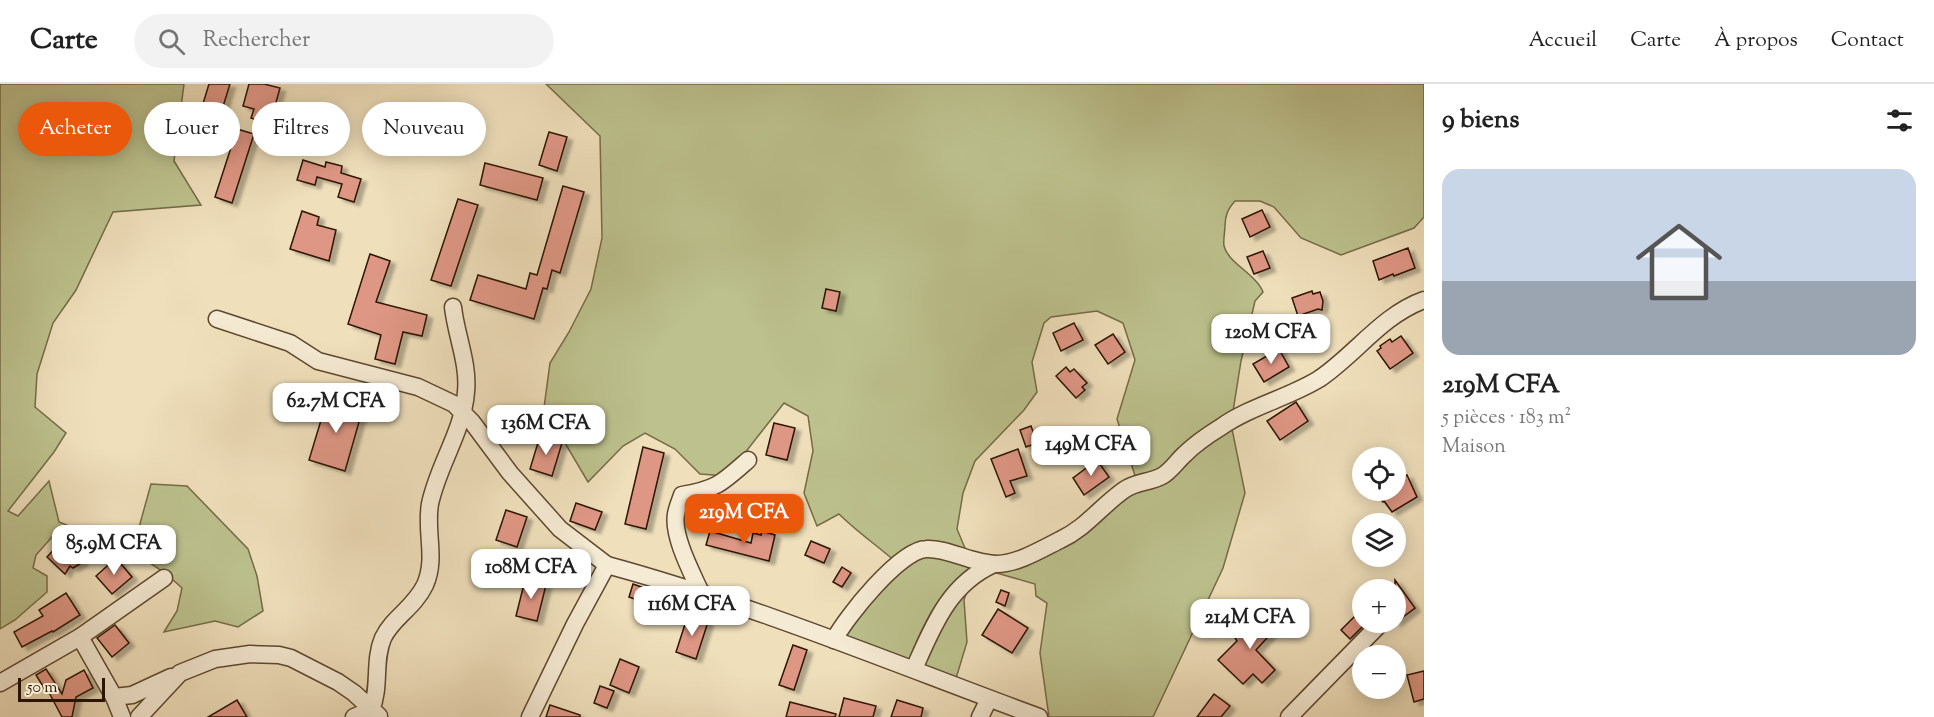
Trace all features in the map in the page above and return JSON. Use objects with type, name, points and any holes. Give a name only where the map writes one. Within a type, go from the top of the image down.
[{"type":"street","points":[[914,669],[946,605],[971,577],[994,564],[1020,558],[1075,533],[1125,489],[1137,482],[1151,480],[1165,474],[1195,445],[1224,425],[1294,393],[1320,378],[1399,312],[1424,300]]},
{"type":"street","points":[[376,713],[378,661],[383,639],[417,600],[428,576],[432,561],[429,532],[430,504],[442,464],[463,413],[467,391],[466,374],[456,333],[453,307]]},
{"type":"street","points":[[217,319],[290,343],[318,361],[418,387],[454,404],[499,460],[560,529],[606,565],[701,593],[914,669],[1039,717]]},
{"type":"street","points":[[701,593],[677,531],[676,516],[682,495],[721,484],[748,460]]},
{"type":"street","points":[[834,640],[862,600],[911,553],[923,549],[934,550],[994,564]]},
{"type":"street","points":[[530,717],[606,565]]},
{"type":"street","points":[[0,682],[80,637],[164,578]]},
{"type":"street","points":[[1289,717],[1371,633]]},
{"type":"street","points":[[80,637],[114,697],[122,717]]},
{"type":"street","points":[[114,697],[132,695],[201,663],[227,656],[279,655],[291,658],[338,682],[376,713]]},
{"type":"street","points":[[139,717],[180,673]]},
{"type":"street","points":[[980,717],[989,699]]},
{"type":"street","points":[[354,717],[376,713]]},
{"type":"green space","points":[[0,84],[184,84],[182,102],[144,102],[144,156],[175,156],[174,161],[201,205],[113,212],[76,290],[53,323],[37,374],[35,407],[66,433],[8,511],[18,516],[49,481],[59,522],[99,538],[106,550],[138,531],[151,484],[187,486],[248,549],[257,576],[263,611],[238,627],[215,621],[164,632],[177,611],[182,588],[161,570],[125,552],[112,553],[104,558],[86,542],[52,537],[36,555],[33,568],[47,576],[47,592],[15,620],[0,629]]},
{"type":"green space","points":[[546,84],[1424,84],[1424,217],[1414,228],[1341,255],[1301,238],[1274,207],[1260,201],[1235,201],[1227,212],[1224,246],[1231,258],[1255,280],[1263,292],[1255,301],[1241,361],[1231,424],[1245,493],[1223,568],[1153,717],[1049,717],[1040,653],[1047,603],[1036,596],[1035,584],[983,569],[969,585],[964,600],[967,642],[954,685],[832,641],[897,563],[839,514],[817,526],[804,493],[813,451],[808,416],[784,403],[744,454],[740,477],[700,474],[675,449],[645,433],[623,446],[588,482],[565,443],[543,415],[550,363],[591,289],[602,238],[600,136]],"holes":[[[1097,311],[1123,323],[1135,360],[1117,419],[1137,482],[1075,533],[999,563],[967,553],[957,529],[963,493],[975,461],[1024,410],[1037,392],[1032,362],[1044,323],[1051,317]]]},
{"type":"building","points":[[209,84],[230,84],[224,102],[204,102]]},
{"type":"building","points":[[249,84],[264,84],[280,88],[276,102],[252,102],[252,108],[243,106]]},
{"type":"building","points":[[240,130],[252,133],[252,140],[232,203],[215,197],[228,156],[240,156]]},
{"type":"building","points":[[549,132],[567,137],[557,171],[539,165]]},
{"type":"building","points":[[303,160],[325,167],[326,162],[342,166],[341,173],[361,179],[354,202],[338,197],[342,184],[317,177],[315,185],[297,180]]},
{"type":"building","points":[[485,163],[543,178],[537,200],[480,185]]},
{"type":"building","points":[[563,186],[584,192],[560,273],[552,270],[547,289],[543,288],[534,319],[470,300],[478,275],[526,289],[530,273],[537,275]]},
{"type":"building","points":[[458,199],[478,205],[451,286],[431,280]]},
{"type":"building","points":[[1262,210],[1270,227],[1250,237],[1242,219]]},
{"type":"building","points":[[302,211],[319,217],[317,225],[336,230],[329,261],[290,249]]},
{"type":"building","points":[[1408,248],[1415,268],[1379,280],[1373,261]]},
{"type":"building","points":[[1263,251],[1270,268],[1254,274],[1247,257]]},
{"type":"building","points":[[370,254],[390,261],[376,302],[427,315],[422,336],[403,332],[395,364],[375,359],[381,335],[348,324]]},
{"type":"building","points":[[826,289],[840,292],[836,311],[822,308]]},
{"type":"building","points":[[1312,291],[1313,294],[1320,292],[1323,301],[1322,310],[1318,309],[1298,316],[1292,298]]},
{"type":"building","points":[[1074,323],[1083,340],[1061,351],[1053,333]]},
{"type":"building","points":[[1113,334],[1125,352],[1108,364],[1095,345]]},
{"type":"building","points":[[1401,336],[1413,353],[1390,369],[1377,351],[1390,339],[1392,342]]},
{"type":"building","points":[[1279,349],[1289,367],[1264,382],[1253,364]]},
{"type":"building","points":[[1066,367],[1070,372],[1074,369],[1087,383],[1082,387],[1085,390],[1076,398],[1056,376]]},
{"type":"building","points":[[328,397],[363,408],[345,471],[309,460]]},
{"type":"building","points":[[1296,402],[1308,421],[1280,440],[1267,421]]},
{"type":"building","points":[[774,423],[795,428],[787,460],[766,455]]},
{"type":"building","points":[[1031,426],[1037,443],[1026,447],[1020,430]]},
{"type":"building","points":[[540,436],[562,443],[552,476],[530,469]]},
{"type":"building","points":[[643,447],[664,453],[646,529],[625,524]]},
{"type":"building","points":[[1018,449],[1027,476],[1010,481],[1015,493],[1006,497],[991,459]]},
{"type":"building","points":[[1097,460],[1109,477],[1084,495],[1073,478]]},
{"type":"building","points":[[1406,476],[1417,497],[1392,512],[1384,501],[1406,501]]},
{"type":"building","points":[[576,503],[602,512],[595,530],[570,521]]},
{"type":"building","points":[[506,510],[527,517],[517,547],[496,540]]},
{"type":"building","points":[[710,531],[751,543],[753,533],[761,535],[762,531],[775,535],[769,561],[706,545]]},
{"type":"building","points":[[62,541],[83,562],[73,568],[70,566],[65,574],[47,557]]},
{"type":"building","points":[[811,541],[830,549],[824,563],[805,555]]},
{"type":"building","points":[[116,558],[132,577],[112,594],[96,576]]},
{"type":"building","points":[[842,567],[851,573],[842,587],[833,582]]},
{"type":"building","points":[[525,580],[546,585],[537,621],[516,616]]},
{"type":"building","points":[[633,584],[647,589],[643,602],[629,597]]},
{"type":"building","points":[[1001,590],[1009,593],[1005,606],[996,602]]},
{"type":"building","points":[[66,593],[80,615],[53,632],[22,647],[14,632],[43,616],[39,610]]},
{"type":"building","points":[[1406,595],[1415,608],[1406,615]]},
{"type":"building","points":[[998,609],[1028,628],[1012,653],[982,635]]},
{"type":"building","points":[[1260,609],[1278,626],[1256,650],[1275,670],[1262,683],[1253,674],[1243,684],[1218,660],[1237,641],[1235,638],[1244,631],[1241,629]]},
{"type":"building","points":[[688,615],[708,622],[696,659],[676,652]]},
{"type":"building","points":[[1352,619],[1352,633],[1356,633],[1350,639],[1341,630]]},
{"type":"building","points":[[115,625],[129,643],[112,657],[97,638]]},
{"type":"building","points":[[793,645],[807,650],[794,690],[779,685]]},
{"type":"building","points":[[620,659],[639,667],[629,693],[610,685]]},
{"type":"building","points":[[46,669],[62,694],[66,680],[84,670],[93,688],[76,697],[72,717],[62,717],[46,687],[44,688],[36,675]]},
{"type":"building","points":[[1424,671],[1424,699],[1414,702],[1407,675]]},
{"type":"building","points":[[600,686],[614,691],[607,708],[594,703]]},
{"type":"building","points":[[1214,694],[1230,706],[1221,717],[1197,717]]},
{"type":"building","points":[[844,698],[876,706],[873,717],[839,717]]},
{"type":"building","points":[[237,700],[247,717],[208,717]]},
{"type":"building","points":[[897,700],[923,708],[921,717],[891,717]]},
{"type":"building","points":[[790,702],[836,714],[835,717],[786,717]]},
{"type":"building","points":[[550,705],[580,715],[580,717],[546,717]]}]
